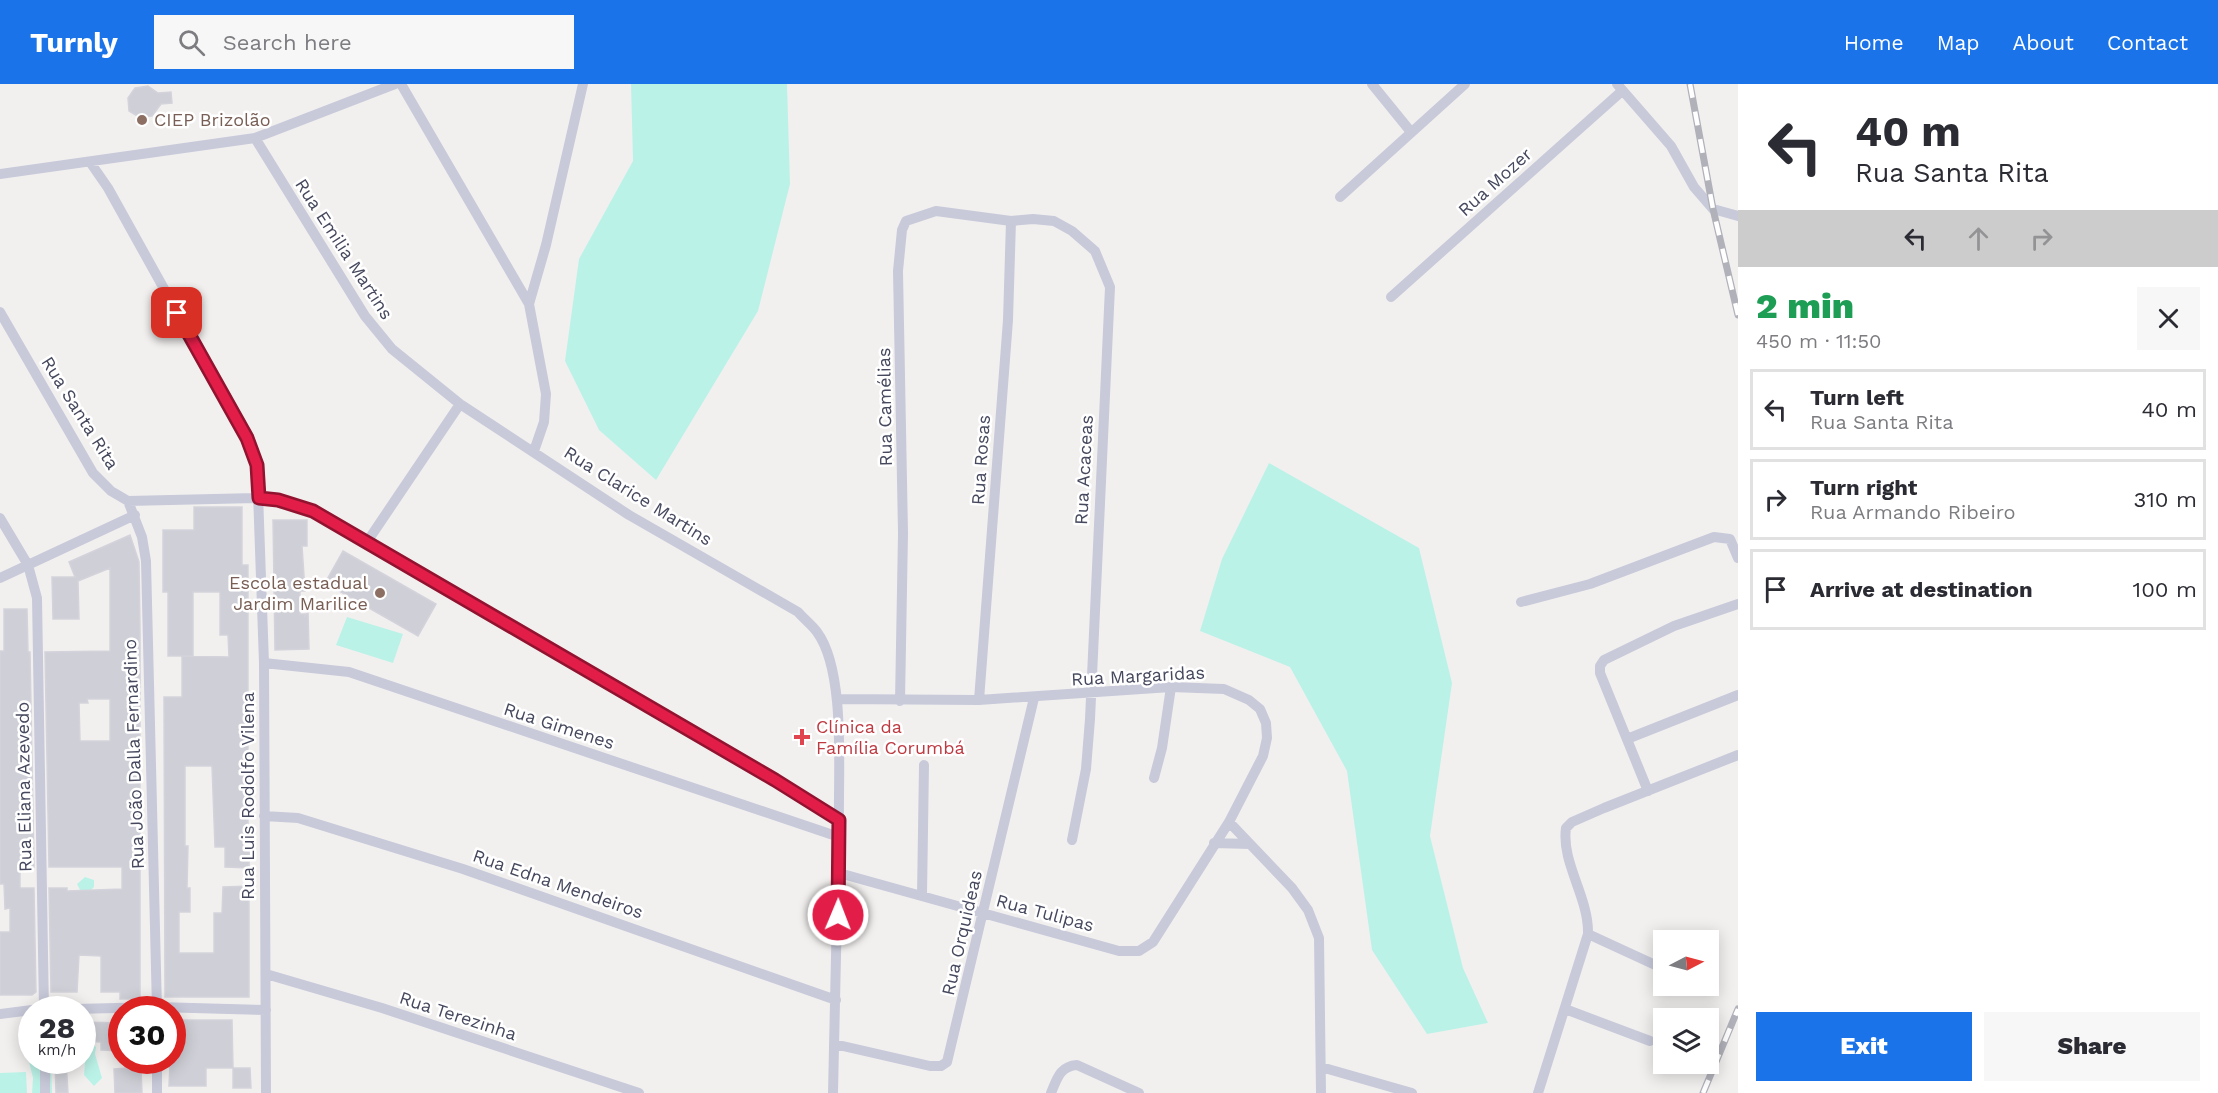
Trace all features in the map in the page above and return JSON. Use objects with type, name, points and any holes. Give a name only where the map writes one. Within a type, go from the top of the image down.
[{"type":"street","points":[[0,174],[255,138],[395,84]]},
{"type":"street","points":[[401,84],[529,304]]},
{"type":"street","name":"Rua Clarice Martins","points":[[583,84],[546,245],[529,304],[546,394],[544,422],[534,451],[629,515],[798,612],[818,633],[831,660],[837,699],[839,820]]},
{"type":"street","points":[[1372,84],[1411,132]]},
{"type":"street","points":[[1340,197],[1465,84]]},
{"type":"street","points":[[1619,88],[1671,146],[1694,187],[1713,209],[1738,216]]},
{"type":"street","name":"Rua Mozer","points":[[1391,297],[1619,88]]},
{"type":"street","name":"Rua Emilia Martins","points":[[255,138],[365,316],[393,349],[460,404],[534,451]]},
{"type":"street","name":"Rua Luis Rodolfo Vilena","points":[[90,162],[108,188],[247,438],[257,465],[264,663],[266,1093]]},
{"type":"street","name":"Rua Camélias","points":[[900,701],[903,532],[898,271],[902,230],[906,221],[936,210],[1011,221],[1033,219],[1054,221],[1072,231],[1095,251]]},
{"type":"street","name":"Rua Rosas","points":[[979,700],[1008,320],[1011,221]]},
{"type":"street","name":"Rua Acaceas","points":[[1090,693],[1110,287],[1095,251]]},
{"type":"street","name":"Rua Santa Rita","points":[[0,312],[93,473],[111,491],[128,501]]},
{"type":"street","points":[[367,542],[460,404]]},
{"type":"street","points":[[128,501],[259,498],[278,500],[313,511],[839,820],[833,1093]]},
{"type":"street","name":"Rua João Dalla Fernardino","points":[[128,501],[135,515],[146,561],[157,996]]},
{"type":"street","points":[[0,578],[135,515]]},
{"type":"street","name":"Rua Eliana Azevedo","points":[[0,519],[28,565],[37,598],[38,996]]},
{"type":"street","points":[[1521,602],[1590,584],[1714,537],[1730,539],[1738,558]]},
{"type":"street","points":[[1648,791],[1600,674],[1600,666],[1604,660],[1674,626],[1738,604]]},
{"type":"street","name":"Rua Gimenes","points":[[264,663],[349,672],[839,837]]},
{"type":"street","points":[[1154,778],[1162,748],[1171,687]]},
{"type":"street","name":"Rua Margaridas","points":[[837,699],[979,700],[1171,687],[1224,689],[1242,696],[1260,709],[1266,723],[1267,738],[1263,756],[1229,822],[1153,942],[1139,951]]},
{"type":"street","points":[[1072,840],[1086,769],[1090,693]]},
{"type":"street","points":[[1627,739],[1738,695]]},
{"type":"street","name":"Rua Orquideas","points":[[834,1044],[930,1066],[941,1066],[947,1062],[1034,698]]},
{"type":"street","points":[[1538,1093],[1588,934],[1587,910],[1565,847],[1566,828],[1572,822],[1738,755]]},
{"type":"street","points":[[922,896],[924,765]]},
{"type":"street","name":"Rua Edna Mendeiros","points":[[264,816],[298,818],[463,868],[836,999]]},
{"type":"street","points":[[1229,822],[1292,888],[1308,910],[1319,938],[1322,1093]]},
{"type":"street","points":[[1214,843],[1250,844]]},
{"type":"street","name":"Rua Tulipas","points":[[839,873],[1119,951],[1139,951]]},
{"type":"street","points":[[1588,934],[1653,964]]},
{"type":"street","name":"Rua Terezinha","points":[[266,974],[382,1008],[639,1093]]},
{"type":"street","points":[[186,1009],[266,1010]]},
{"type":"street","points":[[1565,1009],[1650,1041]]},
{"type":"street","points":[[0,1014],[18,1012]]},
{"type":"street","points":[[1051,1093],[1062,1070],[1068,1066],[1077,1065],[1139,1093]]},
{"type":"street","points":[[1321,1067],[1412,1093]]},
{"type":"street","points":[[45,1074],[45,1093]]},
{"type":"street","points":[[157,1074],[157,1093]]},
{"type":"green space","points":[[631,84],[787,84],[790,184],[758,311],[656,480],[599,430],[565,361],[579,259],[633,161]]},
{"type":"green space","points":[[1269,463],[1419,548],[1452,683],[1430,836],[1463,968],[1488,1023],[1427,1034],[1372,950],[1347,771],[1290,667],[1200,631],[1222,559]]},
{"type":"green space","points":[[347,617],[403,634],[393,663],[336,645]]},
{"type":"green space","points":[[85,877],[94,880],[94,887],[88,893],[80,890],[77,884]]},
{"type":"green space","points":[[96,1057],[102,1078],[94,1086],[84,1075],[96,1074]]},
{"type":"green space","points":[[0,1073],[26,1074],[27,1093],[0,1093]]},
{"type":"green space","points":[[32,1074],[51,1074],[52,1093],[32,1093]]},
{"type":"building","points":[[148,86],[158,93],[171,92],[172,103],[161,104],[152,116],[139,117],[129,111],[128,98],[135,88]]},
{"type":"building","points":[[194,507],[242,507],[242,565],[248,565],[249,868],[225,867],[225,847],[215,847],[212,766],[185,766],[185,846],[188,846],[187,888],[190,888],[190,912],[179,912],[179,953],[214,953],[214,913],[222,913],[223,887],[249,886],[249,997],[165,996],[164,697],[182,697],[182,656],[168,656],[168,592],[163,592],[163,530],[194,530]],"holes":[[[193,592],[220,592],[220,635],[228,635],[229,657],[182,656],[193,656]]]},
{"type":"building","points":[[273,520],[307,520],[307,546],[302,546],[305,591],[300,591],[300,614],[305,614],[305,616],[308,612],[309,649],[275,650]]},
{"type":"building","points":[[130,535],[139,562],[140,996],[120,996],[120,992],[101,992],[101,956],[79,955],[77,992],[51,992],[49,888],[67,888],[67,891],[122,889],[122,867],[49,867],[45,652],[110,651],[110,568],[78,581],[79,619],[53,619],[52,577],[75,577],[69,562]],"holes":[[[87,699],[110,699],[110,741],[80,741],[79,703],[88,703]]]},
{"type":"building","name":"Escola estadual Jardim Marilice","points":[[343,551],[436,604],[418,636],[325,583]]},
{"type":"building","points":[[4,609],[27,609],[28,652],[30,652],[34,867],[20,867],[20,888],[34,888],[36,992],[32,995],[0,995],[0,932],[10,932],[10,908],[5,909],[4,884],[0,884],[0,651],[4,651]]},
{"type":"building","points":[[186,1020],[232,1020],[233,1068],[206,1068],[206,1086],[169,1086],[170,1074],[186,1074]]},
{"type":"building","points":[[96,1022],[108,1023],[108,1050],[101,1050],[101,1042],[96,1042]]},
{"type":"building","points":[[233,1068],[250,1068],[251,1088],[233,1088]]},
{"type":"building","points":[[55,1074],[67,1074],[68,1093],[56,1093]]},
{"type":"building","points":[[114,1074],[141,1074],[142,1093],[115,1093]]},
{"type":"railway","points":[[1690,84],[1713,209],[1738,315]]},
{"type":"railway","points":[[1703,1093],[1738,1009]]},
{"type":"place","name":"CIEP Brizolão","points":[[142,120]]},
{"type":"place","name":"Escola estadual Jardim Marilice","points":[[380,593]]},
{"type":"place","name":"Clínica da Família Corumbá","points":[[802,737]]},
{"type":"route","points":[[177,313],[247,438],[257,465],[259,498],[278,500],[313,511],[775,780],[839,820],[838,915]]}]
